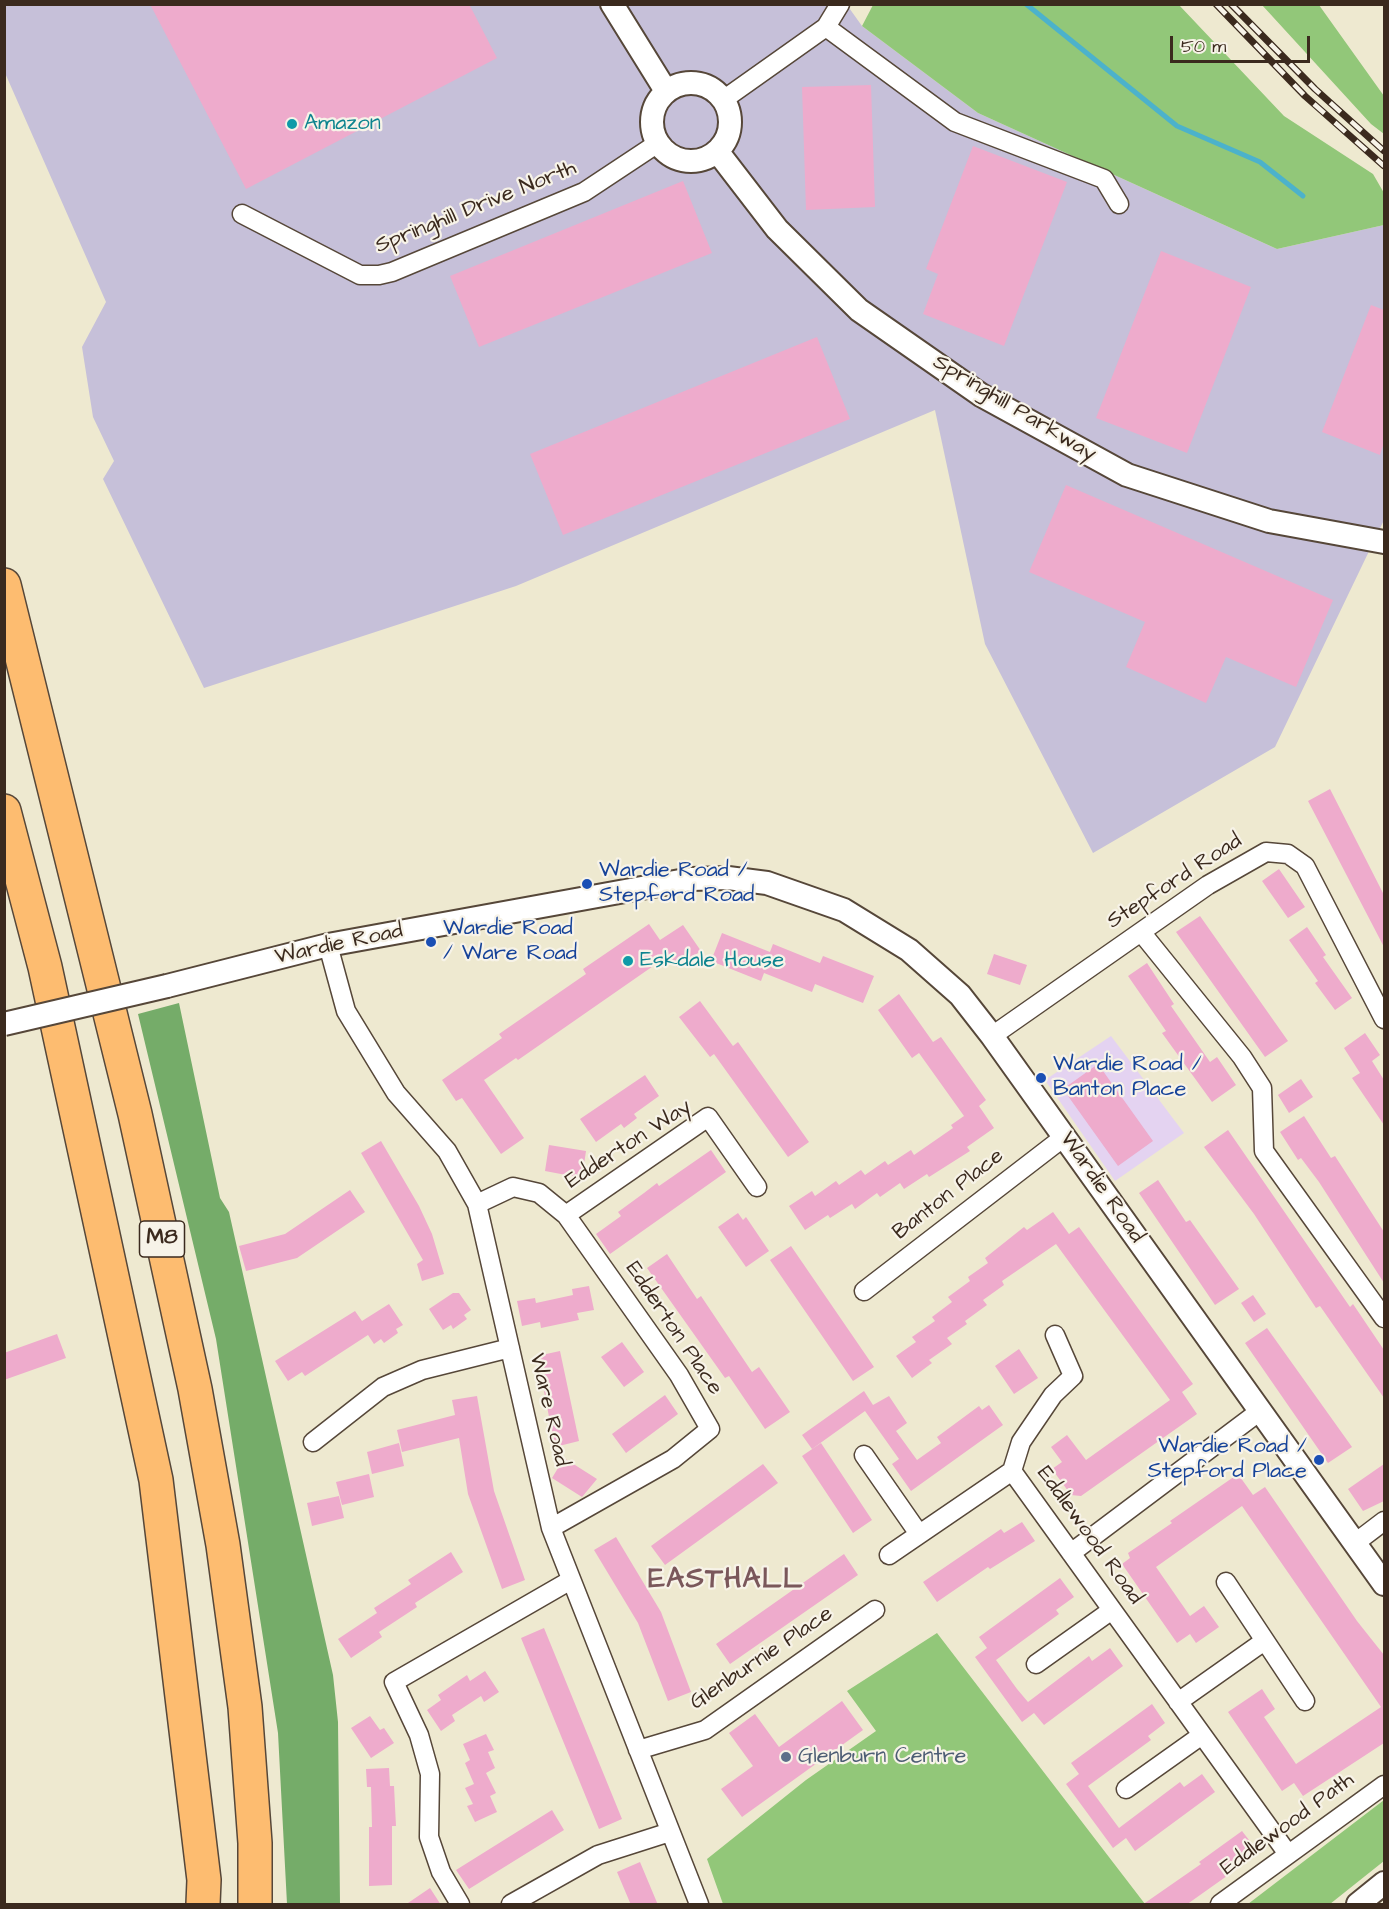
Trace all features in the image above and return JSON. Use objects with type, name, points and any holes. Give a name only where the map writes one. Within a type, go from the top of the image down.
[{"type":"highway","name":"M8","points":[[4,585],[135,1114],[197,1401],[228,1576],[245,1707],[255,1843],[255,1905]]},
{"type":"highway","name":"M8","points":[[4,811],[45,967],[156,1479],[204,1880],[203,1905]]},
{"type":"street","points":[[612,4],[666,91]]},
{"type":"street","points":[[723,100],[825,27],[840,4]]},
{"type":"street","points":[[825,27],[955,122],[1104,179],[1119,204]]},
{"type":"street","points":[[690,83],[714,91],[723,100],[730,122],[724,143],[717,151],[705,158],[685,160],[667,153],[658,143],[651,121],[658,99],[666,91],[678,85],[690,83]]},
{"type":"street","name":"Springhill Drive North","points":[[242,214],[360,274],[392,272],[584,192],[658,143]]},
{"type":"street","name":"Springhill Parkway","points":[[717,151],[777,229],[859,310],[981,395],[1127,475],[1269,521],[1384,542]]},
{"type":"street","name":"Stepford Road","points":[[992,1036],[1208,885],[1266,852],[1288,854],[1305,866],[1384,1019]]},
{"type":"street","name":"Wardie Road","points":[[4,1024],[328,945],[652,885],[728,878],[757,882],[803,894],[844,910],[886,933],[960,995],[992,1036],[1384,1584]]},
{"type":"street","points":[[1141,932],[1262,1088],[1264,1151],[1384,1318]]},
{"type":"street","name":"Ware Road","points":[[328,945],[346,1011],[396,1093],[447,1151],[477,1204],[550,1528],[699,1905]]},
{"type":"street","name":"Edderton Way","points":[[566,1215],[708,1117],[757,1187]]},
{"type":"street","name":"Banton Place","points":[[864,1292],[1064,1137]]},
{"type":"street","name":"Edderton Place","points":[[477,1204],[513,1187],[539,1193],[566,1215],[679,1375],[710,1429],[673,1459],[550,1528]]},
{"type":"street","name":"Eddlewood Road","points":[[1055,1335],[1073,1376],[1053,1395],[1021,1442],[1012,1471],[1288,1854]]},
{"type":"street","points":[[313,1443],[383,1387],[422,1370],[510,1348]]},
{"type":"street","points":[[1071,1553],[1260,1410]]},
{"type":"street","points":[[864,1455],[919,1534]]},
{"type":"street","points":[[889,1555],[1012,1471]]},
{"type":"street","points":[[1355,1543],[1384,1521]]},
{"type":"street","points":[[460,1905],[441,1872],[429,1837],[430,1774],[419,1735],[394,1682],[571,1581]]},
{"type":"street","points":[[1226,1582],[1263,1642],[1305,1701]]},
{"type":"street","name":"Glenburnie Place","points":[[638,1750],[705,1730],[875,1610]]},
{"type":"street","points":[[1036,1664],[1112,1610]]},
{"type":"street","points":[[1178,1702],[1263,1642]]},
{"type":"street","points":[[1126,1790],[1202,1736]]},
{"type":"street","name":"Eddlewood Path","points":[[1221,1905],[1384,1785]]},
{"type":"street","points":[[512,1905],[598,1855],[670,1832]]},
{"type":"street","points":[[1358,1905],[1384,1883]]},
{"type":"shaded area","points":[[4,5],[847,5],[862,26],[978,113],[1277,249],[1384,225],[1384,520],[1275,747],[1093,853],[985,644],[935,410],[516,586],[204,688],[103,479],[114,461],[93,417],[82,347],[106,302],[5,73]]},
{"type":"shaded area","points":[[1111,1036],[1184,1133],[1115,1181],[1045,1080]]},
{"type":"green space","points":[[873,5],[1179,5],[1284,116],[1373,174],[1384,193],[1384,225],[1277,249],[978,113],[862,26]]},
{"type":"green space","points":[[1262,5],[1319,5],[1384,96],[1384,134],[1371,124]]},
{"type":"green space","points":[[179,1003],[220,1198],[229,1212],[333,1675],[338,1722],[340,1904],[287,1904],[278,1733],[216,1339],[138,1014]]},
{"type":"green space","points":[[937,1633],[1145,1904],[723,1904],[707,1859],[806,1780],[876,1731],[847,1691]]},
{"type":"green space","points":[[1384,1800],[1384,1861],[1330,1904],[1248,1904]]},
{"type":"building","name":"Amazon","points":[[150,4],[469,4],[497,58],[246,189]]},
{"type":"building","points":[[871,85],[875,207],[806,210],[802,87]]},
{"type":"building","points":[[973,146],[1067,182],[1004,346],[923,314],[938,274],[926,269]]},
{"type":"building","points":[[683,181],[712,253],[479,347],[450,276]]},
{"type":"building","points":[[1161,251],[1251,287],[1187,453],[1096,418]]},
{"type":"building","points":[[1371,305],[1384,310],[1384,443],[1380,455],[1322,432]]},
{"type":"building","points":[[817,337],[850,419],[563,535],[530,454]]},
{"type":"building","points":[[1066,485],[1333,600],[1296,687],[1226,657],[1206,703],[1126,667],[1145,622],[1029,572]]},
{"type":"building","points":[[1330,789],[1384,895],[1384,947],[1308,801]]},
{"type":"building","points":[[1279,869],[1305,907],[1288,918],[1262,881]]},
{"type":"building","points":[[1200,916],[1288,1041],[1265,1057],[1176,932]]},
{"type":"building","points":[[649,924],[660,940],[683,925],[701,951],[677,967],[669,955],[518,1060],[516,1058],[484,1080],[524,1138],[501,1154],[462,1098],[456,1101],[442,1080],[502,1038],[499,1034],[586,974],[583,969]]},
{"type":"building","points":[[1307,927],[1326,955],[1323,957],[1352,998],[1335,1010],[1315,983],[1318,981],[1289,940]]},
{"type":"building","points":[[722,933],[770,952],[773,944],[820,963],[823,956],[874,976],[863,1003],[815,984],[812,992],[764,973],[761,981],[711,961]]},
{"type":"building","points":[[994,954],[1027,965],[1020,985],[987,974]]},
{"type":"building","points":[[1147,963],[1174,1004],[1171,1006],[1210,1062],[1217,1057],[1236,1085],[1212,1102],[1162,1033],[1166,1031],[1128,976]]},
{"type":"building","points":[[899,994],[933,1042],[941,1037],[986,1100],[979,1106],[994,1128],[967,1147],[970,1151],[929,1177],[927,1174],[904,1189],[900,1183],[880,1197],[877,1193],[855,1209],[852,1204],[830,1218],[828,1215],[805,1230],[789,1206],[812,1191],[815,1196],[836,1181],[839,1185],[861,1170],[865,1175],[885,1161],[888,1165],[911,1150],[914,1155],[953,1128],[951,1125],[964,1116],[919,1053],[912,1058],[878,1010]]},
{"type":"building","points":[[700,1001],[733,1046],[738,1042],[809,1142],[788,1157],[714,1054],[710,1057],[679,1017]]},
{"type":"building","points":[[1365,1033],[1380,1055],[1372,1061],[1384,1080],[1384,1125],[1352,1078],[1360,1073],[1344,1048]]},
{"type":"building","points":[[1098,1064],[1153,1141],[1118,1166],[1063,1089]]},
{"type":"building","points":[[645,1075],[659,1096],[634,1114],[637,1118],[624,1128],[621,1124],[596,1142],[580,1119]]},
{"type":"building","points":[[1301,1079],[1313,1097],[1289,1113],[1278,1095]]},
{"type":"building","points":[[1304,1116],[1331,1158],[1335,1156],[1384,1232],[1384,1283],[1319,1182],[1301,1158],[1298,1160],[1280,1132]]},
{"type":"building","points":[[1228,1130],[1350,1307],[1353,1304],[1384,1350],[1384,1398],[1320,1306],[1316,1308],[1254,1214],[1204,1147]]},
{"type":"building","points":[[381,1141],[419,1206],[432,1234],[444,1274],[422,1281],[417,1264],[423,1260],[361,1153]]},
{"type":"building","points":[[549,1145],[586,1151],[582,1178],[545,1171]]},
{"type":"building","points":[[711,1150],[726,1172],[610,1254],[596,1234],[621,1216],[618,1212],[657,1183],[659,1186]]},
{"type":"building","points":[[1158,1180],[1186,1222],[1190,1220],[1239,1289],[1215,1305],[1139,1193]]},
{"type":"building","points":[[350,1190],[365,1212],[297,1258],[246,1271],[239,1246],[285,1234]]},
{"type":"building","points":[[1053,1212],[1069,1234],[1079,1227],[1193,1384],[1182,1392],[1197,1414],[1081,1496],[1071,1495],[1052,1469],[1062,1462],[1051,1447],[1067,1435],[1086,1460],[1170,1400],[1056,1244],[1002,1281],[1004,1285],[983,1300],[987,1305],[965,1321],[967,1324],[947,1338],[952,1344],[929,1360],[932,1363],[912,1378],[896,1356],[916,1342],[912,1337],[935,1321],[932,1317],[952,1302],[948,1297],[970,1281],[968,1277],[988,1263],[985,1258],[1024,1227],[1027,1230]]},
{"type":"building","points":[[738,1213],[743,1220],[746,1217],[769,1251],[746,1267],[718,1227]]},
{"type":"building","points":[[791,1246],[874,1367],[853,1381],[770,1260]]},
{"type":"building","points":[[667,1254],[697,1299],[701,1296],[752,1372],[759,1367],[790,1412],[765,1429],[729,1376],[725,1378],[647,1268]]},
{"type":"building","points":[[589,1286],[594,1310],[577,1313],[579,1320],[541,1328],[540,1322],[522,1326],[517,1301],[535,1298],[536,1303],[573,1295],[572,1289]]},
{"type":"building","points":[[453,1293],[459,1293],[471,1310],[464,1315],[467,1319],[453,1329],[451,1325],[443,1330],[429,1309]]},
{"type":"building","points":[[1253,1295],[1266,1314],[1254,1322],[1241,1303]]},
{"type":"building","points":[[389,1304],[403,1325],[396,1329],[398,1333],[384,1343],[381,1339],[374,1344],[368,1335],[305,1376],[302,1372],[288,1381],[275,1361],[355,1311],[362,1321]]},
{"type":"building","points":[[1267,1328],[1352,1447],[1328,1463],[1245,1343]]},
{"type":"building","points":[[57,1334],[66,1358],[4,1380],[4,1353]]},
{"type":"building","points":[[622,1342],[644,1372],[624,1387],[601,1357]]},
{"type":"building","points":[[1019,1349],[1038,1378],[1014,1394],[995,1366]]},
{"type":"building","points":[[560,1351],[579,1441],[555,1447],[537,1356]]},
{"type":"building","points":[[864,1391],[873,1405],[889,1396],[907,1423],[896,1431],[917,1460],[941,1443],[937,1437],[979,1406],[982,1410],[989,1405],[1003,1425],[911,1491],[892,1464],[899,1459],[865,1411],[812,1449],[802,1435]]},
{"type":"building","points":[[665,1395],[678,1414],[626,1453],[612,1434]]},
{"type":"building","points":[[477,1396],[494,1491],[525,1580],[502,1589],[468,1494],[459,1438],[402,1452],[397,1430],[455,1415],[452,1400]]},
{"type":"building","points":[[399,1443],[404,1466],[372,1474],[367,1452]]},
{"type":"building","points":[[821,1443],[872,1520],[853,1533],[802,1456]]},
{"type":"building","points":[[564,1458],[597,1479],[582,1497],[552,1478]]},
{"type":"building","points":[[763,1464],[778,1483],[665,1565],[651,1546]]},
{"type":"building","points":[[1384,1464],[1384,1501],[1363,1511],[1348,1489]]},
{"type":"building","points":[[369,1474],[374,1497],[342,1505],[336,1482]]},
{"type":"building","points":[[1238,1474],[1253,1495],[1265,1487],[1357,1621],[1384,1655],[1384,1743],[1303,1796],[1294,1783],[1282,1791],[1228,1712],[1262,1689],[1275,1709],[1264,1717],[1296,1764],[1381,1707],[1242,1506],[1156,1567],[1190,1616],[1204,1606],[1219,1627],[1196,1643],[1190,1634],[1177,1643],[1122,1564],[1130,1558],[1128,1553]]},
{"type":"building","points":[[339,1496],[344,1518],[312,1526],[307,1503]]},
{"type":"building","points":[[1022,1522],[1035,1541],[990,1569],[988,1567],[937,1602],[923,1582],[1001,1529],[1004,1533]]},
{"type":"building","points":[[616,1537],[661,1612],[691,1692],[668,1701],[638,1623],[594,1550]]},
{"type":"building","points":[[451,1552],[463,1572],[415,1603],[417,1607],[379,1632],[382,1637],[351,1658],[338,1639],[377,1613],[374,1608],[411,1584],[408,1580]]},
{"type":"building","points":[[844,1554],[858,1575],[730,1664],[716,1644]]},
{"type":"building","points":[[1060,1578],[1074,1597],[1056,1610],[1059,1614],[996,1660],[1028,1702],[1089,1656],[1092,1661],[1110,1648],[1123,1666],[1044,1725],[1034,1713],[1022,1722],[975,1657],[987,1648],[979,1637]]},
{"type":"building","points":[[544,1628],[622,1819],[599,1829],[521,1638]]},
{"type":"building","points":[[485,1671],[499,1692],[484,1702],[481,1696],[452,1715],[455,1721],[441,1731],[427,1710],[441,1700],[438,1695],[467,1675],[470,1681]]},
{"type":"building","name":"Glenburn Centre","points":[[842,1701],[863,1730],[742,1817],[721,1789],[753,1766],[729,1733],[755,1714],[779,1747]]},
{"type":"building","points":[[1152,1704],[1165,1723],[1148,1736],[1151,1740],[1088,1786],[1119,1828],[1180,1782],[1184,1787],[1202,1774],[1215,1792],[1135,1851],[1126,1838],[1113,1848],[1066,1784],[1079,1774],[1071,1763]]},
{"type":"building","points":[[370,1716],[380,1730],[384,1728],[394,1743],[371,1758],[351,1728]]},
{"type":"building","points":[[486,1734],[494,1750],[488,1752],[495,1768],[486,1773],[496,1793],[490,1796],[497,1812],[475,1822],[467,1806],[473,1804],[465,1788],[474,1784],[465,1763],[470,1760],[463,1744]]},
{"type":"building","points":[[389,1768],[390,1786],[394,1786],[396,1826],[392,1826],[392,1885],[369,1886],[369,1827],[372,1827],[371,1787],[367,1787],[366,1769]]},
{"type":"building","points":[[552,1810],[564,1830],[469,1889],[456,1870]]},
{"type":"building","points":[[1242,1831],[1256,1849],[1238,1862],[1241,1866],[1186,1905],[1142,1905],[1201,1864],[1199,1862]]},
{"type":"building","points":[[640,1862],[658,1905],[631,1905],[617,1872]]},
{"type":"building","points":[[430,1888],[441,1905],[405,1905]]},
{"type":"waterway","points":[[1026,4],[1177,126],[1260,162],[1303,196]]},
{"type":"railway","points":[[1216,4],[1305,96],[1384,166]]},
{"type":"railway","points":[[1231,4],[1315,89],[1384,151]]},
{"type":"place","name":"Amazon","points":[[292,124]]},
{"type":"place","name":"Wardie Road / Stepford Road","points":[[587,884]]},
{"type":"place","name":"Wardie Road / Ware Road","points":[[431,942]]},
{"type":"place","name":"Eskdale House","points":[[628,961]]},
{"type":"place","name":"Wardie Road / Banton Place","points":[[1041,1078]]},
{"type":"place","name":"Wardie Road / Stepford Place","points":[[1319,1460]]},
{"type":"place","name":"Glenburn Centre","points":[[786,1757]]},
{"type":"district","name":"EASTHALL","points":[[726,1581]]}]
